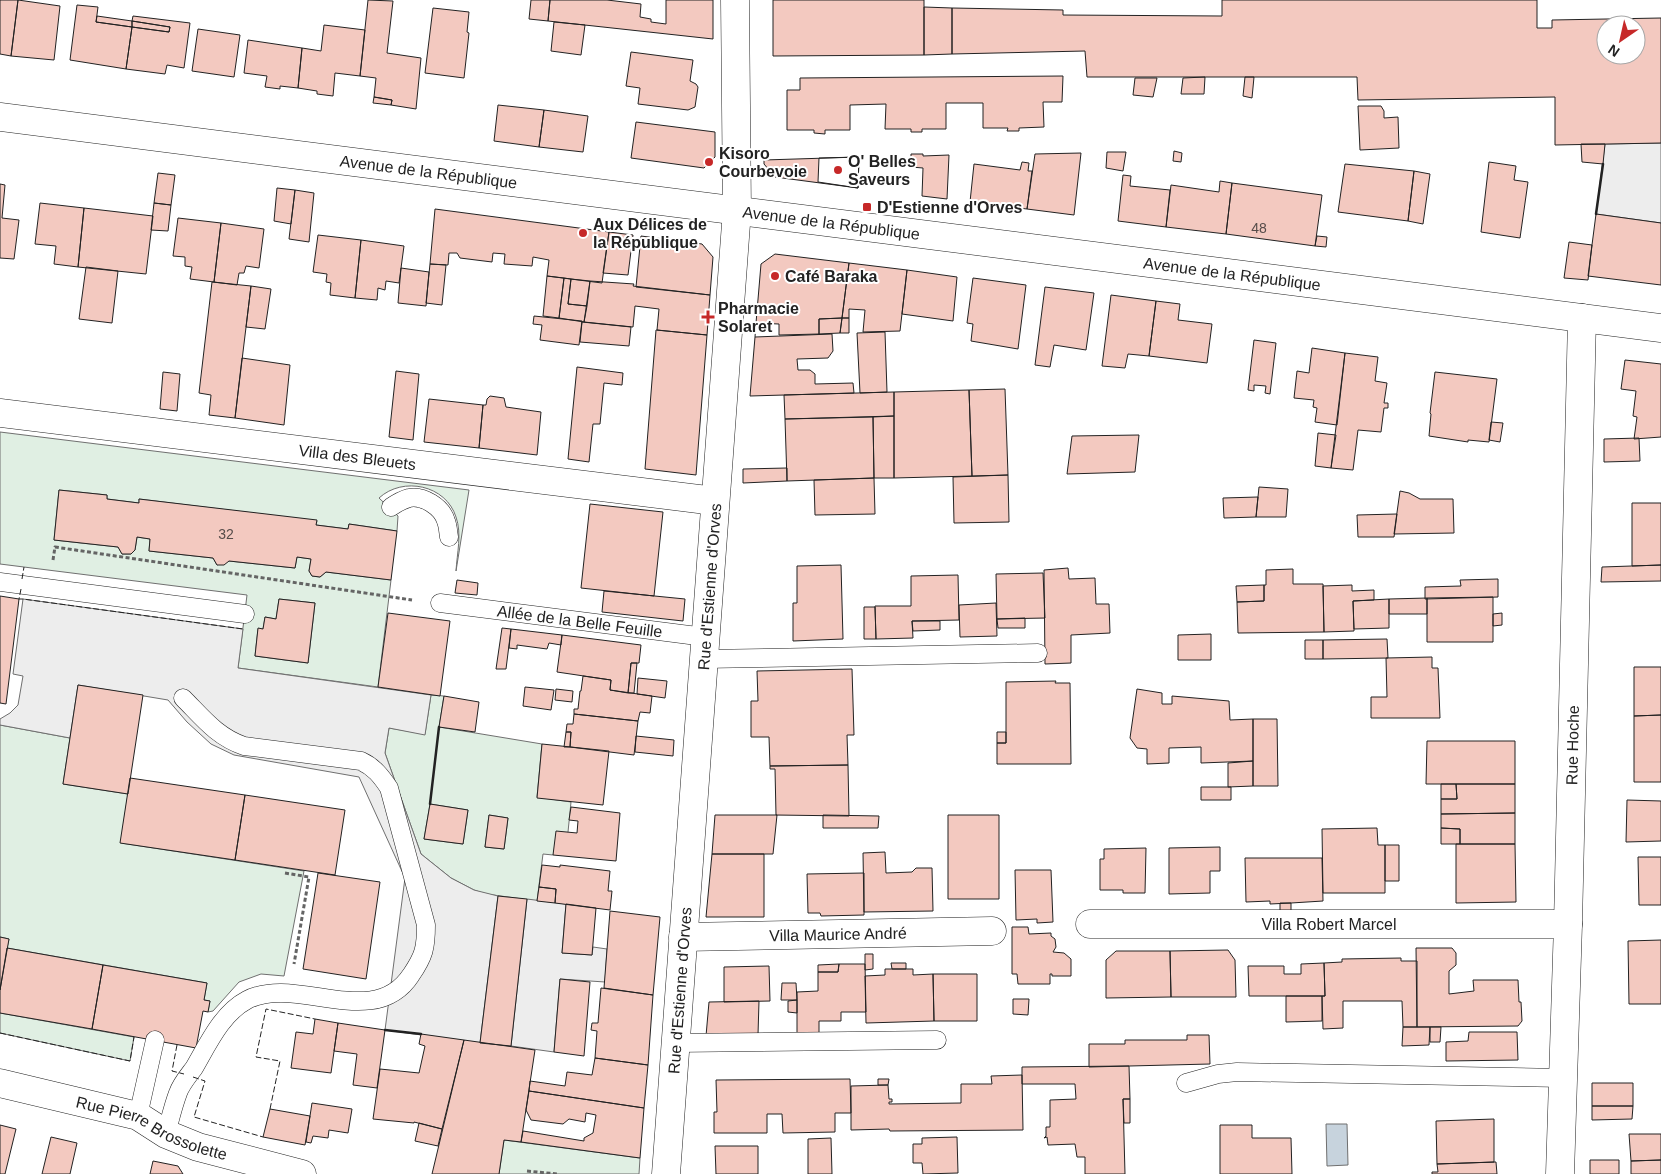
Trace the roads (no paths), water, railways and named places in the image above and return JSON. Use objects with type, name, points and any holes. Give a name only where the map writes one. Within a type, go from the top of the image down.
[{"type":"street","name":"Rue d'Estienne d'Orves","points":[[666,1174],[737,210],[734,0]]},
{"type":"street","name":"Avenue de la République","points":[[0,117],[1661,328]]},
{"type":"street","name":"Rue Hoche","points":[[1560,1174],[1568,924],[1582,318]]},
{"type":"street","name":"Villa des Bleuets","points":[[0,413],[715,501]]},
{"type":"street","name":"Villa Robert Marcel","points":[[1090,924],[1568,924]]},
{"type":"street","name":"Villa Maurice André","points":[[683,938],[992,932]]},
{"type":"street","name":"Rue Pierre Brossolette","points":[[0,1083],[138,1116],[166,1134],[198,1147],[224,1164],[302,1174]]},
{"type":"lane","points":[[391,507],[400,500],[411,497],[425,499],[437,507],[446,519],[449,537]]},
{"type":"lane","points":[[0,582],[245,614]]},
{"type":"lane","name":"Allée de la Belle Feuille","points":[[448,605],[704,648],[1038,653]]},
{"type":"lane","points":[[166,1134],[178,1092],[223,1020],[235,1007],[248,999],[261,995],[288,994],[360,1002],[389,996],[407,982],[422,958],[426,941],[426,925],[389,788],[372,766],[361,761],[244,746],[232,742],[219,734],[183,698]]},
{"type":"lane","points":[[138,1116],[155,1040]]},
{"type":"lane","points":[[676,1043],[937,1040]]},
{"type":"lane","points":[[1186,1083],[1218,1074],[1237,1072],[1563,1078]]},
{"type":"place","name":"Kisoro Courbevoie","points":[[709,162]]},
{"type":"place","name":"O' Belles Saveurs","points":[[838,170]]},
{"type":"place","name":"D'Estienne d'Orves","points":[[867,207]]},
{"type":"place","name":"Aux Délices de la République","points":[[583,233]]},
{"type":"place","name":"Café Baraka","points":[[775,276]]},
{"type":"place","name":"Pharmacie Solaret","points":[[708,317]]}]
